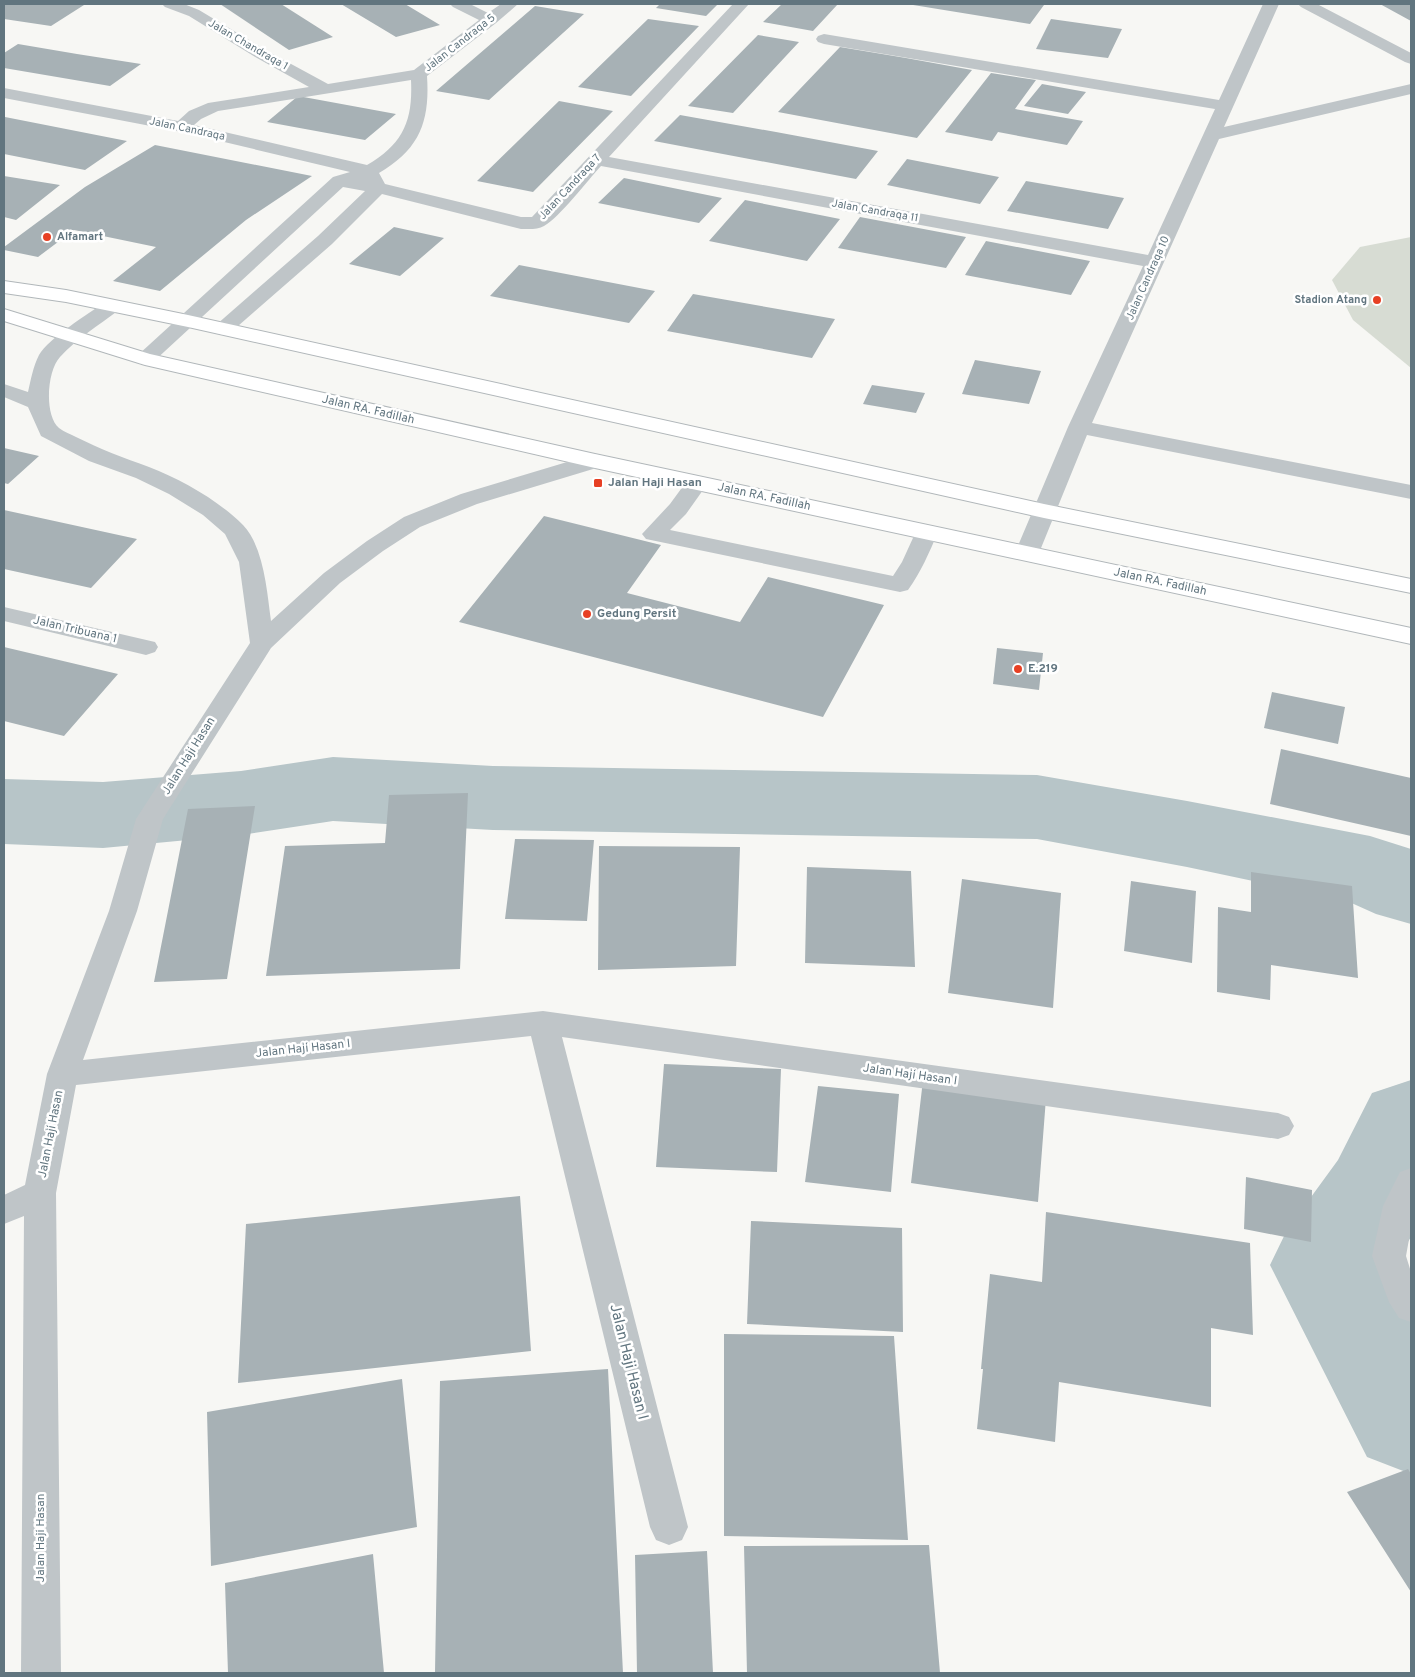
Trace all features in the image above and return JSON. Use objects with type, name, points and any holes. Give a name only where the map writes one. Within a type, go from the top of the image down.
[{"type":"main road","points":[[4,286],[223,328],[1044,511],[1411,586]]},
{"type":"main road","name":"Jalan RA. Fadillah","points":[[4,314],[145,359],[595,461],[1411,636]]},
{"type":"street","name":"Jalan Chandraqa 1","points":[[170,4],[194,13],[324,88]]},
{"type":"street","points":[[458,4],[490,20]]},
{"type":"street","name":"Jalan Candraqa 5","points":[[376,174],[408,138],[416,125],[420,94],[419,74],[510,4]]},
{"type":"street","name":"Jalan Candraqa 7","points":[[376,174],[503,219],[522,223],[539,221],[742,4]]},
{"type":"street","name":"Jalan Candraqa 10","points":[[1027,553],[1079,427],[1271,4]]},
{"type":"street","points":[[1306,4],[1411,60]]},
{"type":"street","points":[[824,39],[1225,106]]},
{"type":"street","points":[[182,127],[195,115],[214,107],[419,74]]},
{"type":"street","points":[[1212,134],[1411,89]]},
{"type":"street","name":"Jalan Candraqa","points":[[4,93],[182,127],[376,174]]},
{"type":"street","name":"Jalan Candraqa 11","points":[[595,160],[1155,262]]},
{"type":"street","points":[[145,359],[188,321],[285,228],[340,181],[376,174]]},
{"type":"street","points":[[223,328],[325,240],[376,174]]},
{"type":"street","points":[[112,306],[71,336],[49,356],[42,373],[37,403],[49,431],[97,456],[144,473],[177,489],[211,510],[235,530],[251,562],[262,643]]},
{"type":"street","points":[[4,390],[37,403]]},
{"type":"street","points":[[1079,427],[1411,492]]},
{"type":"street","name":"Jalan Haji Hasan","points":[[41,1673],[40,1193],[62,1074],[123,911],[150,820],[173,780],[262,643],[332,578],[375,546],[412,522],[469,500],[595,461]]},
{"type":"street","points":[[697,483],[678,509],[654,534],[900,585],[914,562],[926,532]]},
{"type":"street","name":"Jalan Tribuana 1","points":[[4,614],[146,648]]},
{"type":"street","name":"Jalan Haji Hasan I","points":[[62,1074],[543,1023],[1278,1126]]},
{"type":"street","name":"Jalan Haji Hasan I","points":[[543,1023],[669,1527]]},
{"type":"street","points":[[1411,1181],[1399,1206],[1390,1256],[1401,1292],[1411,1307]]},
{"type":"street","points":[[4,1210],[40,1193]]},
{"type":"shaded area","name":"Stadion Atang","points":[[1411,237],[1411,368],[1353,320],[1332,280],[1360,247]]},
{"type":"building","points":[[4,4],[84,5],[51,26],[4,19]]},
{"type":"building","points":[[220,4],[281,4],[333,37],[289,50]]},
{"type":"building","points":[[341,4],[405,4],[440,25],[396,37]]},
{"type":"building","points":[[660,4],[718,4],[706,16],[656,8]]},
{"type":"building","points":[[782,4],[838,4],[813,31],[763,22]]},
{"type":"building","points":[[907,4],[1037,4],[1044,5],[1030,24]]},
{"type":"building","points":[[1380,4],[1411,4],[1411,21]]},
{"type":"building","points":[[535,6],[584,14],[489,100],[436,91]]},
{"type":"building","points":[[648,19],[699,26],[631,96],[578,87]]},
{"type":"building","points":[[1051,19],[1122,29],[1108,58],[1036,49]]},
{"type":"building","points":[[758,35],[799,42],[733,113],[688,106]]},
{"type":"building","points":[[18,44],[141,64],[110,86],[4,68],[4,53]]},
{"type":"building","points":[[840,47],[972,70],[917,138],[778,112]]},
{"type":"building","points":[[991,73],[1036,80],[1015,109],[1083,121],[1067,145],[998,132],[992,141],[945,132]]},
{"type":"building","points":[[1042,84],[1086,92],[1068,114],[1024,106]]},
{"type":"building","points":[[298,96],[396,114],[365,140],[267,122]]},
{"type":"building","points":[[559,101],[613,111],[533,192],[477,181]]},
{"type":"building","points":[[680,115],[878,151],[856,179],[654,141]]},
{"type":"building","points":[[5,117],[127,141],[85,170],[4,154]]},
{"type":"building","points":[[155,145],[312,176],[246,220],[160,291],[113,281],[156,247],[74,230],[38,257],[4,250],[4,247],[85,187]]},
{"type":"building","points":[[907,159],[999,177],[980,204],[887,185]]},
{"type":"building","points":[[4,176],[60,185],[16,220],[4,217]]},
{"type":"building","points":[[624,178],[722,198],[699,223],[598,203]]},
{"type":"building","points":[[1026,181],[1124,198],[1108,229],[1007,211]]},
{"type":"building","points":[[745,200],[840,219],[807,261],[709,241]]},
{"type":"building","points":[[860,217],[966,237],[946,268],[838,248]]},
{"type":"building","points":[[394,227],[444,238],[400,276],[349,264]]},
{"type":"building","points":[[986,241],[1090,261],[1071,295],[965,275]]},
{"type":"building","points":[[519,265],[655,291],[629,323],[490,296]]},
{"type":"building","points":[[693,294],[835,319],[812,358],[667,331]]},
{"type":"building","points":[[975,360],[1041,371],[1029,404],[962,394]]},
{"type":"building","points":[[872,385],[925,393],[916,413],[863,404]]},
{"type":"building","points":[[4,448],[39,456],[8,484],[4,483]]},
{"type":"building","points":[[4,510],[137,539],[91,588],[4,569]]},
{"type":"building","name":"Gedung Persit","points":[[544,516],[661,545],[627,593],[740,622],[768,577],[884,605],[823,717],[459,622]]},
{"type":"building","points":[[4,647],[118,674],[64,736],[4,721]]},
{"type":"building","name":"E.219","points":[[997,648],[1043,653],[1039,690],[993,684]]},
{"type":"building","points":[[1272,692],[1345,707],[1338,744],[1264,728]]},
{"type":"building","points":[[1281,749],[1411,778],[1411,836],[1270,804]]},
{"type":"building","points":[[468,793],[460,969],[266,976],[285,846],[385,843],[389,795]]},
{"type":"building","points":[[255,806],[227,979],[154,982],[188,809]]},
{"type":"building","points":[[515,839],[594,840],[587,921],[505,919]]},
{"type":"building","points":[[599,846],[740,847],[736,966],[598,970]]},
{"type":"building","points":[[807,867],[911,871],[915,967],[805,963]]},
{"type":"building","points":[[1251,872],[1352,886],[1358,978],[1271,965],[1270,1000],[1217,992],[1218,907],[1251,912]]},
{"type":"building","points":[[962,879],[1061,893],[1053,1008],[948,993]]},
{"type":"building","points":[[1131,881],[1196,891],[1192,963],[1124,951]]},
{"type":"building","points":[[664,1064],[781,1069],[777,1172],[656,1167]]},
{"type":"building","points":[[923,1080],[1046,1098],[1038,1202],[911,1183]]},
{"type":"building","points":[[818,1086],[899,1094],[891,1192],[805,1182]]},
{"type":"building","points":[[1246,1177],[1312,1190],[1311,1242],[1244,1229]]},
{"type":"building","points":[[520,1196],[531,1351],[238,1383],[246,1224]]},
{"type":"building","points":[[1046,1212],[1250,1243],[1253,1335],[1211,1328],[1211,1407],[1059,1382],[1055,1442],[977,1429],[990,1274],[1042,1282]]},
{"type":"building","points":[[751,1221],[902,1228],[903,1332],[747,1324]]},
{"type":"building","points":[[724,1334],[894,1336],[908,1540],[724,1536]]},
{"type":"building","points":[[608,1369],[623,1673],[435,1673],[440,1381]]},
{"type":"building","points":[[402,1379],[417,1527],[211,1566],[207,1412]]},
{"type":"building","points":[[1408,1469],[1411,1474],[1411,1592],[1347,1492]]},
{"type":"building","points":[[929,1545],[940,1673],[747,1673],[744,1546]]},
{"type":"building","points":[[707,1551],[713,1673],[637,1673],[635,1555]]},
{"type":"building","points":[[373,1554],[384,1673],[228,1673],[225,1583]]},
{"type":"waterway","points":[[4,812],[103,815],[241,803],[333,789],[493,798],[1037,807],[1187,834],[1370,871],[1411,889]]},
{"type":"waterway","points":[[1411,1124],[1378,1193],[1329,1265],[1411,1417]]},
{"type":"place","name":"Alfamart","points":[[47,237]]},
{"type":"place","name":"Stadion Atang","points":[[1377,300]]},
{"type":"place","name":"Jalan Haji Hasan","points":[[598,483]]},
{"type":"place","name":"Gedung Persit","points":[[587,614]]},
{"type":"place","name":"E.219","points":[[1018,669]]}]
